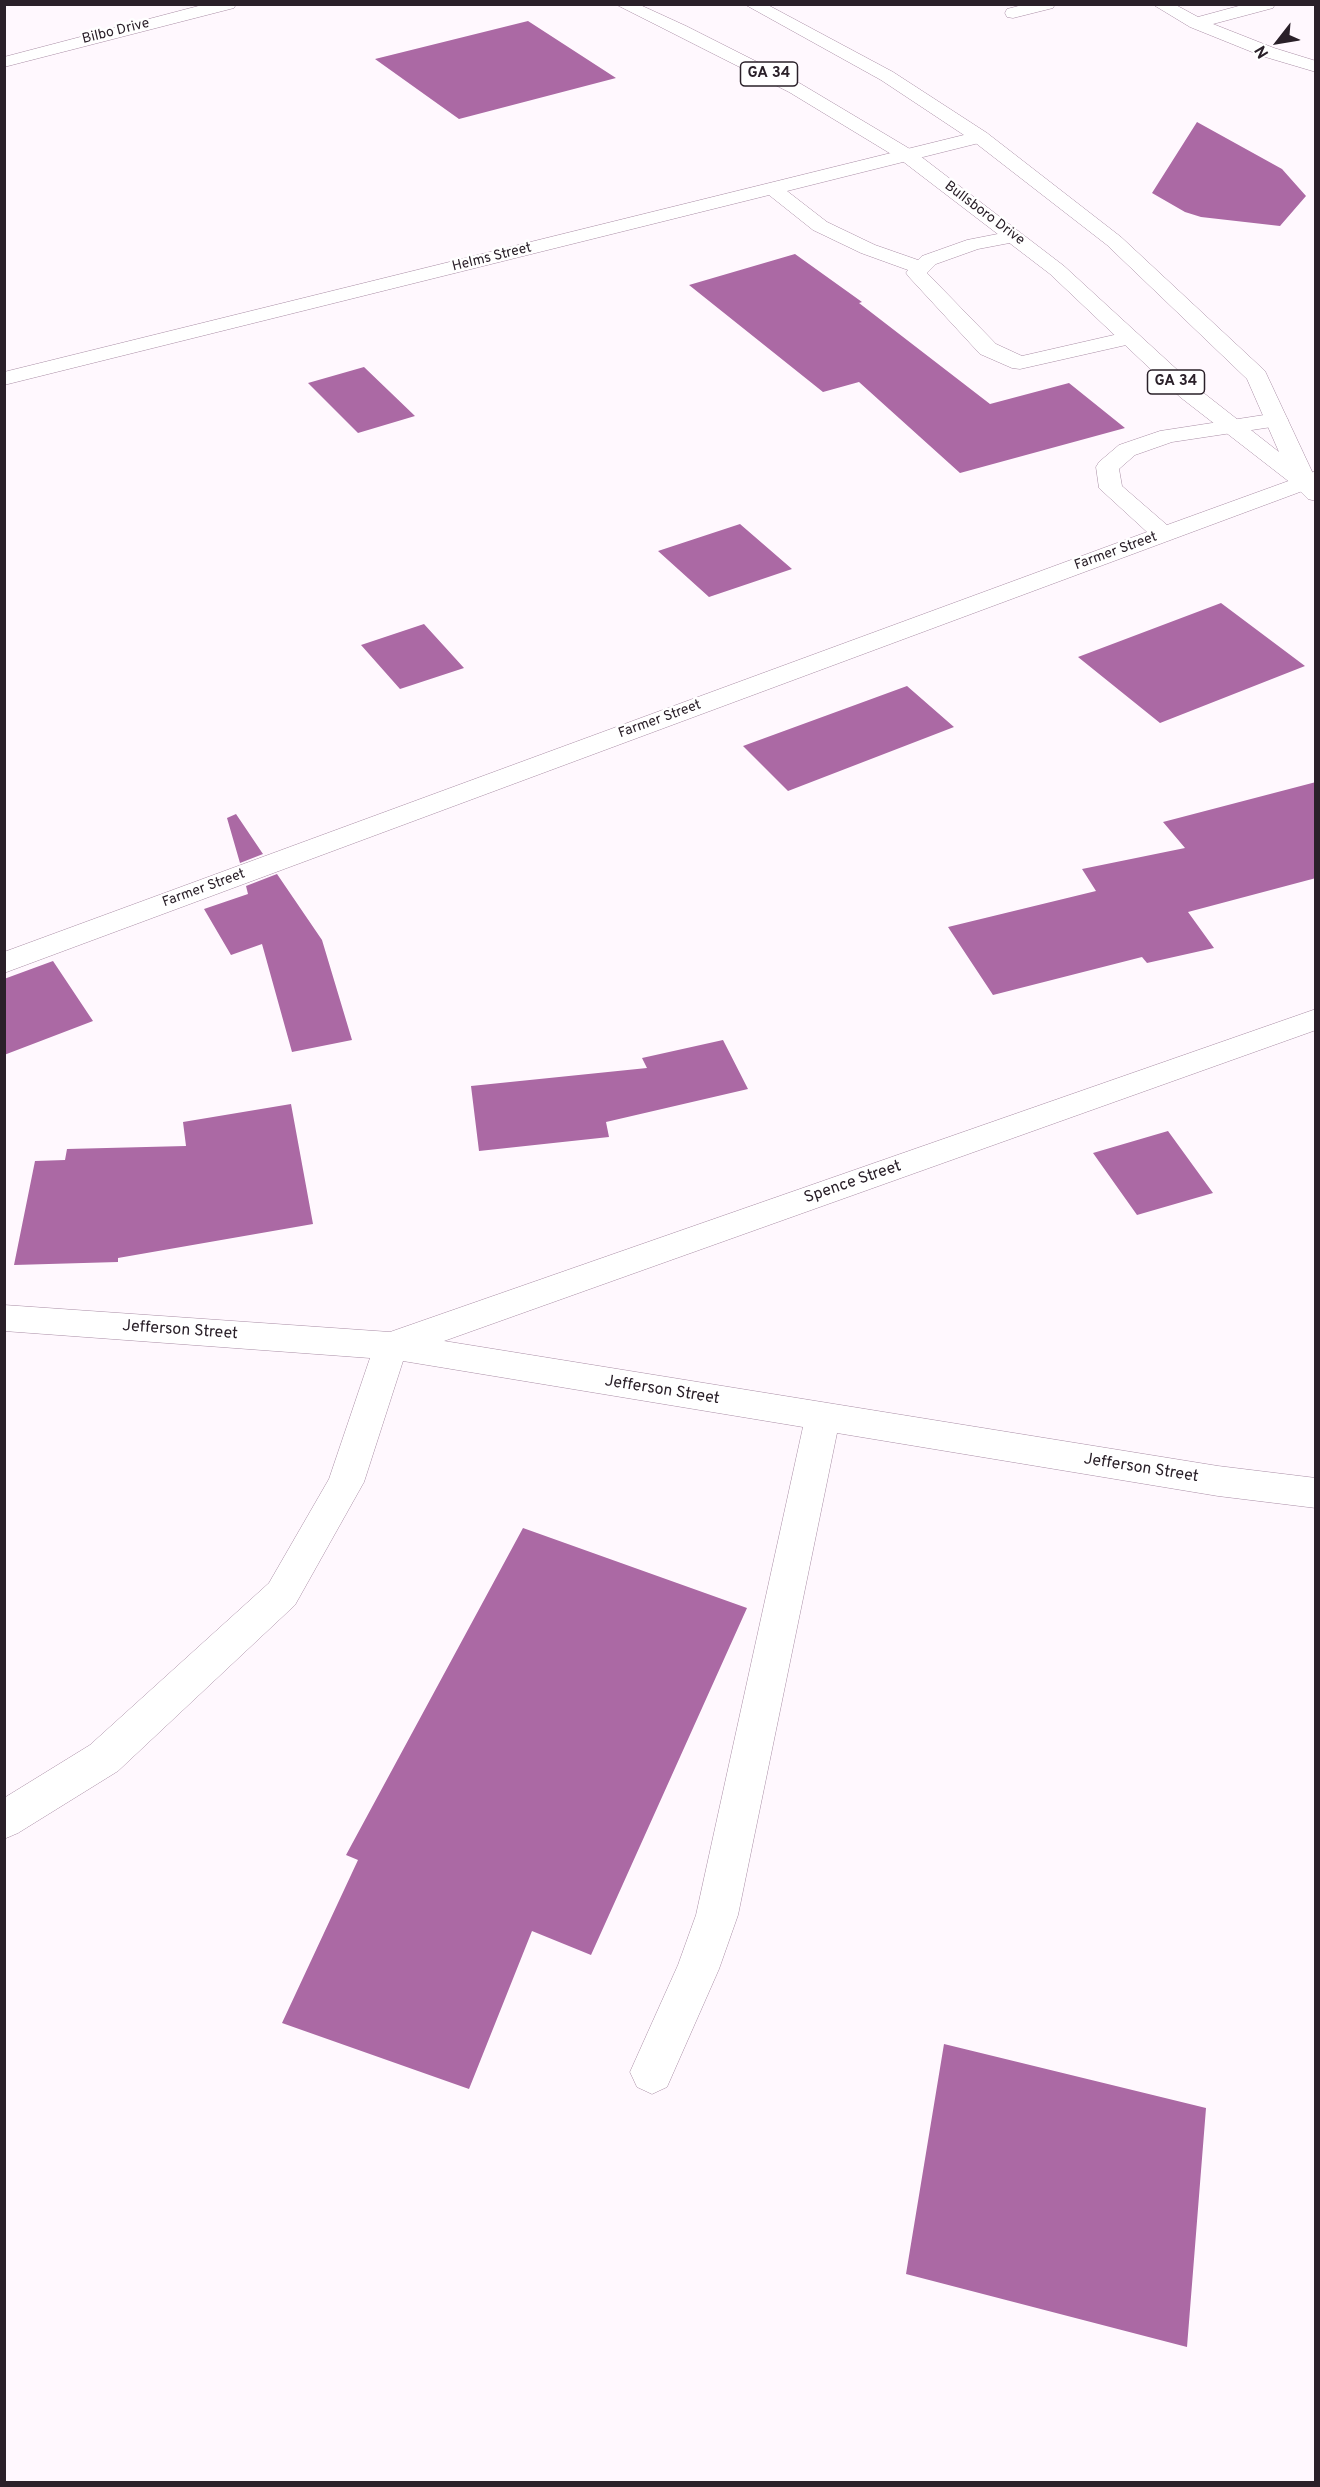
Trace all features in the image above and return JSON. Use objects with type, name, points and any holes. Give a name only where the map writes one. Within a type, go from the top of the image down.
[{"type":"street","name":"Bilbo Drive","points":[[4,62],[228,4]]},
{"type":"street","name":"Bullsboro Drive","points":[[623,4],[681,30],[786,83],[908,156],[1057,270],[1188,393],[1312,484]]},
{"type":"street","points":[[752,4],[878,71],[980,137],[1114,241],[1257,376],[1277,420],[1312,484]]},
{"type":"street","points":[[1013,13],[1047,4]]},
{"type":"street","points":[[1160,4],[1196,23],[1268,52],[1316,67]]},
{"type":"street","points":[[1196,23],[1267,4]]},
{"type":"street","name":"Helms Street","points":[[4,378],[980,137]]},
{"type":"street","points":[[773,189],[820,226],[868,249],[921,268]]},
{"type":"street","points":[[1013,237],[974,244],[929,260],[916,273],[988,349],[1020,363],[1128,338]]},
{"type":"street","points":[[1163,534],[1111,488],[1107,466],[1127,450],[1168,436],[1277,420]]},
{"type":"street","name":"Farmer Street","points":[[4,963],[1163,534],[1312,484]]},
{"type":"street","name":"Spence Street","points":[[392,1346],[1316,1019]]},
{"type":"street","name":"Jefferson Street","points":[[4,1318],[392,1346],[1218,1481],[1316,1493]]},
{"type":"street","points":[[4,1820],[104,1758],[282,1594],[346,1482],[392,1346]]},
{"type":"street","points":[[652,2072],[698,1969],[717,1915],[823,1417]]},
{"type":"building","points":[[528,21],[616,78],[459,119],[375,59]]},
{"type":"building","points":[[1197,122],[1282,169],[1306,196],[1280,226],[1201,217],[1185,212],[1152,193]]},
{"type":"building","points":[[795,254],[862,302],[859,303],[990,404],[1069,383],[1125,428],[960,473],[859,382],[823,392],[689,285]]},
{"type":"building","points":[[364,367],[415,416],[358,433],[308,383]]},
{"type":"building","points":[[740,524],[792,569],[709,597],[658,551]]},
{"type":"building","points":[[1221,603],[1305,666],[1160,723],[1078,657]]},
{"type":"building","points":[[424,624],[464,668],[400,689],[361,645]]},
{"type":"building","points":[[907,686],[954,727],[788,791],[743,746]]},
{"type":"building","points":[[1316,782],[1316,878],[1188,912],[1214,948],[1147,963],[1142,957],[993,995],[948,927],[1096,891],[1082,869],[1185,848],[1163,822]]},
{"type":"building","points":[[236,814],[263,854],[240,863],[227,818]]},
{"type":"building","points":[[277,874],[322,940],[352,1040],[292,1052],[262,944],[231,955],[204,909],[248,894],[246,886]]},
{"type":"building","points":[[53,961],[93,1021],[4,1055],[4,979]]},
{"type":"building","points":[[723,1040],[748,1089],[606,1122],[609,1137],[479,1151],[471,1086],[647,1068],[642,1058]]},
{"type":"building","points":[[291,1104],[313,1224],[118,1258],[118,1262],[14,1265],[35,1161],[65,1160],[67,1149],[186,1146],[183,1122]]},
{"type":"building","points":[[1168,1131],[1213,1193],[1137,1215],[1093,1153]]},
{"type":"building","points":[[523,1528],[747,1608],[591,1955],[532,1931],[469,2089],[282,2023],[358,1860],[346,1855]]},
{"type":"building","points":[[944,2044],[1206,2108],[1187,2347],[906,2274]]}]
